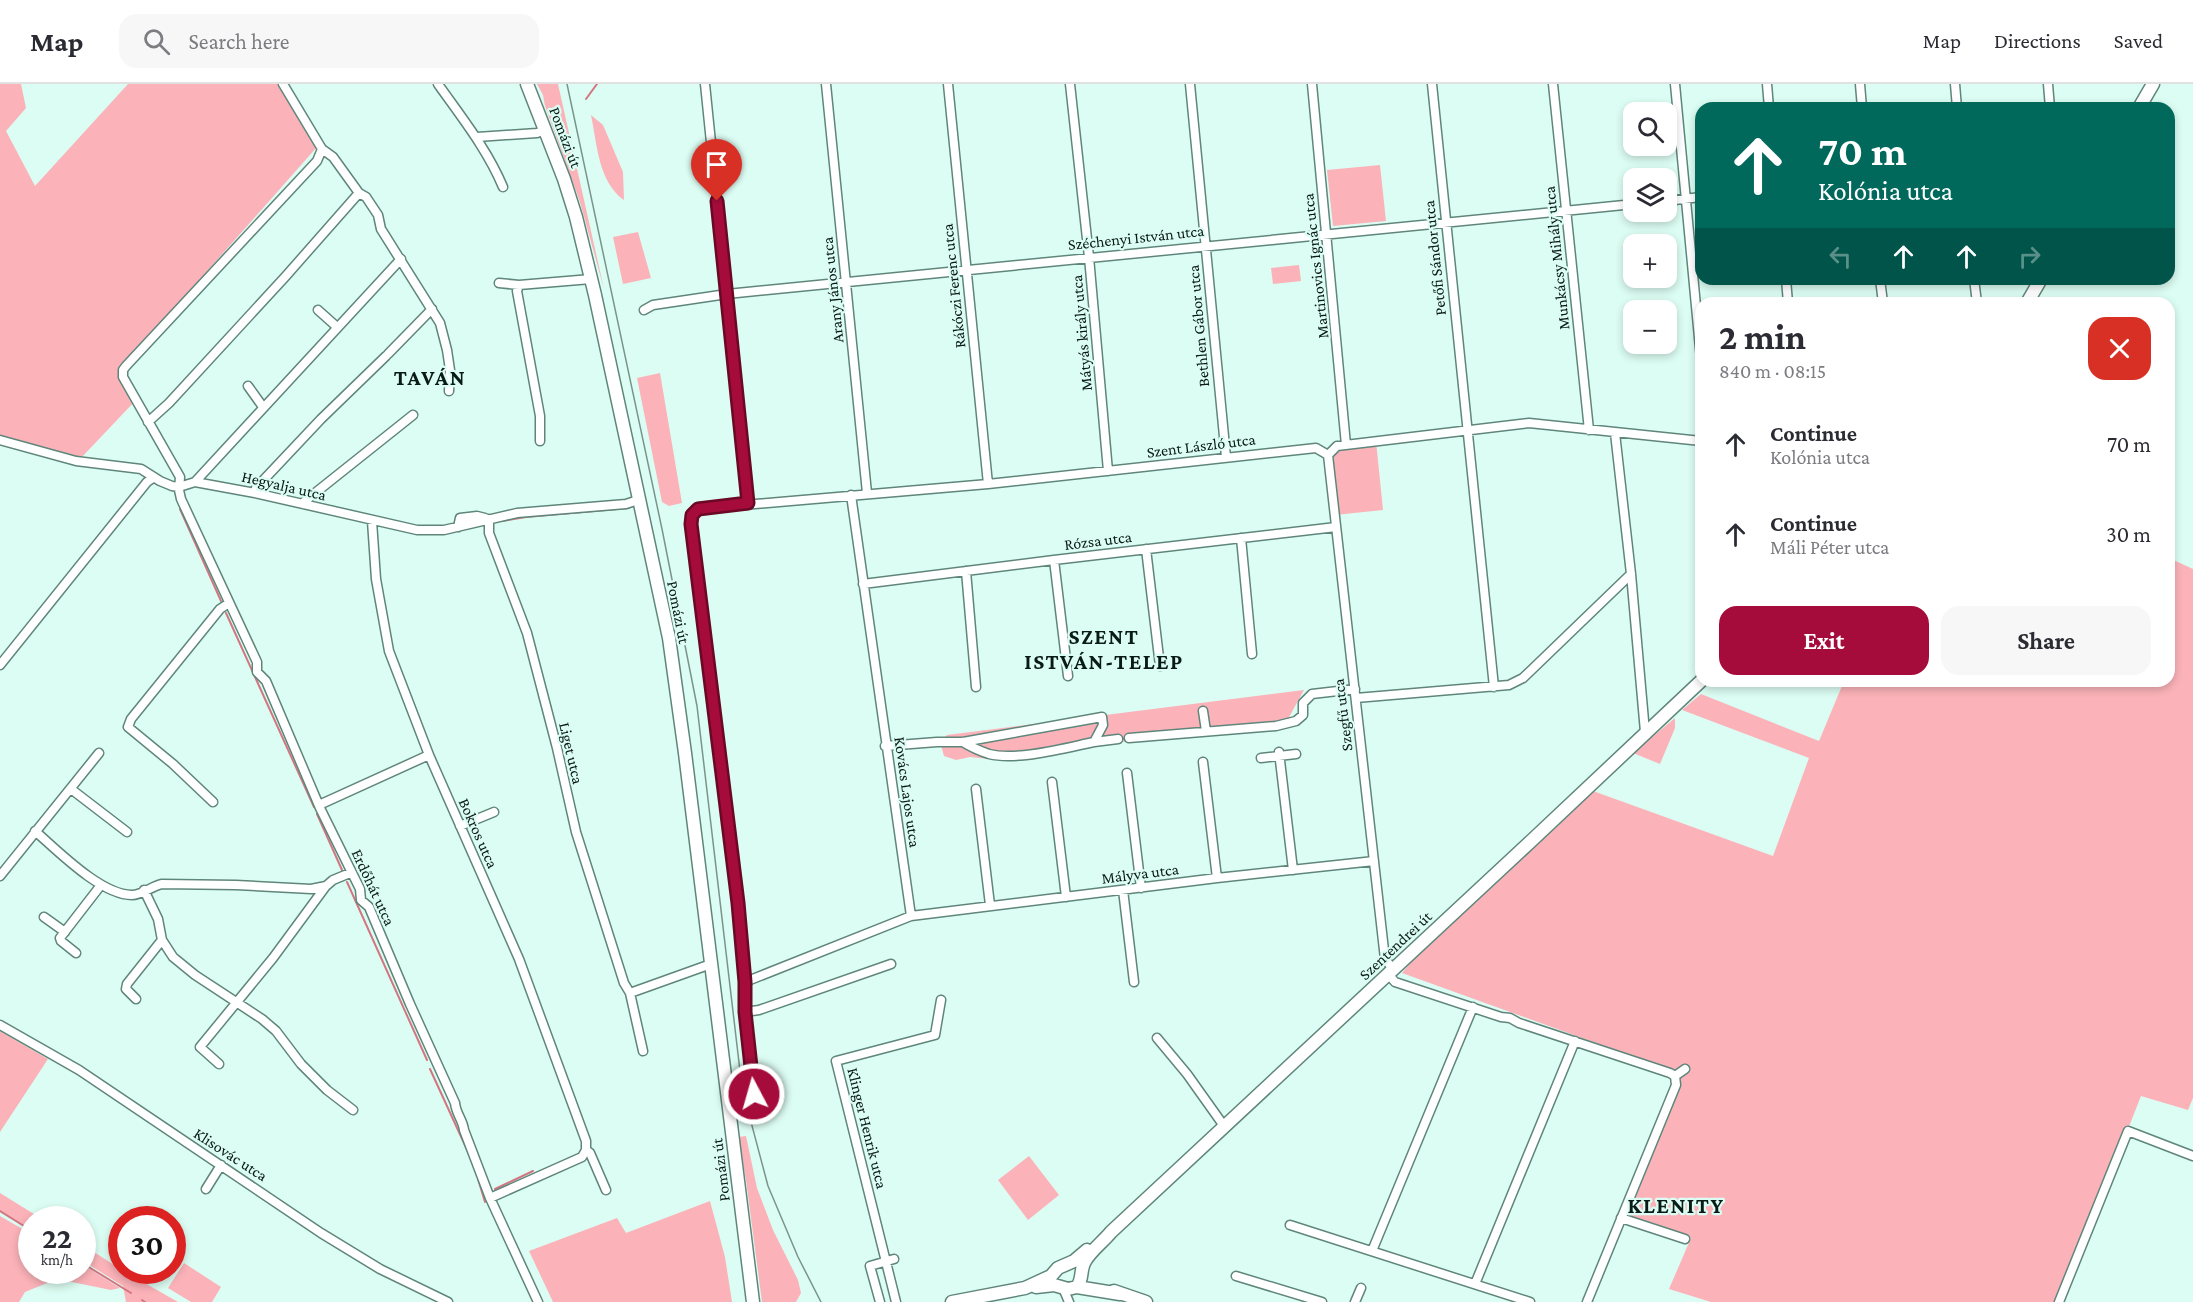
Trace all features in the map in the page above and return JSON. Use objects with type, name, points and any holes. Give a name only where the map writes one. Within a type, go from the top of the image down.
[{"type":"main road","name":"Pomázi út","points":[[527,84],[546,130],[576,217],[669,638],[753,1302]]},
{"type":"main road","points":[[2142,102],[2148,87]]},
{"type":"main road","name":"Szentendrei út","points":[[1111,1232],[1695,686]]},
{"type":"main road","points":[[1025,1288],[1051,1276],[1111,1232]]},
{"type":"main road","points":[[1068,1287],[1080,1281],[1085,1260],[1111,1232]]},
{"type":"main road","points":[[1067,1264],[1073,1264],[1092,1282],[1146,1302]]},
{"type":"main road","points":[[1056,1271],[1055,1280],[1068,1287]]},
{"type":"main road","points":[[952,1302],[1025,1288],[1068,1287],[1120,1294]]},
{"type":"street","points":[[283,84],[322,149],[333,157],[378,215],[381,229],[440,323],[450,370],[449,391]]},
{"type":"street","points":[[438,84],[477,137],[503,187]]},
{"type":"street","points":[[705,84],[748,503]]},
{"type":"street","name":"Arany János utca","points":[[826,84],[867,493]]},
{"type":"street","name":"Rákóczi Ferenc utca","points":[[948,84],[988,484]]},
{"type":"street","name":"Mátyás király utca","points":[[1070,84],[1089,257],[1108,471]]},
{"type":"street","name":"Bethlen Gábor utca","points":[[1190,84],[1226,457]]},
{"type":"street","name":"Martinovics Ignác utca","points":[[1312,84],[1346,445]]},
{"type":"street","name":"Petőfi Sándor utca","points":[[1432,84],[1494,687]]},
{"type":"street","name":"Munkácsy Mihály utca","points":[[1553,84],[1589,429]]},
{"type":"street","points":[[1674,84],[1695,298]]},
{"type":"street","points":[[1767,84],[1768,102]]},
{"type":"street","points":[[1860,84],[1862,102]]},
{"type":"street","points":[[1955,84],[1956,102]]},
{"type":"street","points":[[2048,84],[2050,102]]},
{"type":"street","points":[[477,137],[546,130]]},
{"type":"street","name":"Erdőhát utca","points":[[322,149],[317,161],[126,366],[123,370],[123,377],[180,477],[181,499],[257,662],[257,672],[266,681],[319,805],[350,873],[360,889],[361,900],[369,907],[455,1103],[456,1113],[463,1123],[490,1198],[538,1302]]},
{"type":"street","points":[[148,422],[169,403],[359,193]]},
{"type":"street","points":[[1677,200],[1695,198]]},
{"type":"street","name":"Széchenyi István utca","points":[[644,310],[653,305],[727,294],[1623,205]]},
{"type":"street","points":[[195,482],[401,259]]},
{"type":"street","points":[[499,283],[519,285],[591,279]]},
{"type":"street","points":[[519,285],[517,291],[522,324],[540,416],[540,441]]},
{"type":"street","points":[[255,493],[256,488],[321,419],[432,309]]},
{"type":"street","points":[[318,310],[337,327]]},
{"type":"street","points":[[248,386],[263,406]]},
{"type":"street","points":[[303,504],[414,416]]},
{"type":"street","points":[[1328,455],[1337,446],[1529,423],[1695,440]]},
{"type":"street","points":[[1615,432],[1645,732]]},
{"type":"street","points":[[0,441],[76,461],[141,469],[153,478],[170,486],[179,487]]},
{"type":"street","name":"Szent László utca","points":[[745,982],[738,903],[691,524],[692,515],[698,509],[988,484],[1316,448],[1328,455]]},
{"type":"street","name":"Szegfű utca","points":[[1328,455],[1385,959],[1391,972]]},
{"type":"street","points":[[0,665],[147,482],[153,478]]},
{"type":"street","name":"Hegyalja utca","points":[[179,487],[195,482],[255,493],[372,521],[430,531],[459,523],[517,513],[626,504],[638,500]]},
{"type":"street","name":"Kovács Lajos utca","points":[[851,495],[911,916]]},
{"type":"street","name":"Liget utca","points":[[489,519],[489,532],[527,633],[576,832],[624,983],[630,993],[643,1051]]},
{"type":"street","name":"Bokros utca","points":[[372,521],[376,579],[389,651],[429,755],[519,959],[586,1141],[586,1150],[590,1153],[606,1190]]},
{"type":"street","name":"Rózsa utca","points":[[863,584],[1336,527]]},
{"type":"street","points":[[1241,538],[1252,654]]},
{"type":"street","points":[[1146,549],[1160,666]]},
{"type":"street","points":[[1054,560],[1068,676]]},
{"type":"street","points":[[966,571],[976,687]]},
{"type":"street","points":[[1129,738],[1276,726],[1296,721],[1304,716],[1303,703],[1312,694],[1509,685],[1523,678],[1631,574]]},
{"type":"street","points":[[213,802],[173,764],[128,727],[131,719],[220,609],[229,603]]},
{"type":"street","points":[[1203,711],[1206,731]]},
{"type":"street","points":[[885,746],[963,742],[1102,717],[1103,725],[1094,742]]},
{"type":"street","points":[[963,742],[990,754],[1005,756],[1118,739]]},
{"type":"street","points":[[0,876],[99,753]]},
{"type":"street","points":[[1279,754],[1293,870]]},
{"type":"street","points":[[1261,758],[1279,754],[1296,754]]},
{"type":"street","points":[[319,805],[429,755]]},
{"type":"street","points":[[1203,762],[1217,878]]},
{"type":"street","points":[[1127,773],[1141,888]]},
{"type":"street","points":[[1052,782],[1066,897]]},
{"type":"street","points":[[71,789],[127,832]]},
{"type":"street","points":[[976,789],[990,905]]},
{"type":"street","points":[[460,826],[494,812]]},
{"type":"street","points":[[35,831],[101,885],[132,895],[152,886],[175,884],[306,889],[326,886]]},
{"type":"street","name":"Mályva utca","points":[[911,916],[1374,861]]},
{"type":"street","points":[[219,1064],[200,1047],[273,958],[326,886],[333,880],[350,873]]},
{"type":"street","points":[[76,953],[60,938],[101,885]]},
{"type":"street","points":[[306,889],[314,903]]},
{"type":"street","points":[[1123,890],[1134,982]]},
{"type":"street","points":[[144,891],[158,919],[162,940],[173,957],[276,1031],[301,1064],[327,1090],[353,1110]]},
{"type":"street","points":[[44,916],[65,932]]},
{"type":"street","points":[[756,1114],[745,1012],[745,982],[911,916]]},
{"type":"street","points":[[136,999],[126,989],[127,984],[162,940]]},
{"type":"street","points":[[630,993],[711,964]]},
{"type":"street","points":[[745,1012],[759,1010],[891,964]]},
{"type":"street","points":[[1391,972],[1395,982],[1675,1076]]},
{"type":"street","name":"Klinger Henrik utca","points":[[896,1302],[890,1261],[836,1061],[935,1035],[941,1000]]},
{"type":"street","points":[[1372,1251],[1473,1007]]},
{"type":"street","name":"Klisovác utca","points":[[0,1025],[79,1070],[321,1233],[380,1269],[448,1302]]},
{"type":"street","points":[[1157,1038],[1224,1126]]},
{"type":"street","points":[[1475,1284],[1575,1041]]},
{"type":"street","points":[[1675,1076],[1684,1069]]},
{"type":"street","points":[[1587,1302],[1676,1085],[1675,1076]]},
{"type":"street","points":[[2059,1302],[2128,1131],[2193,1156]]},
{"type":"street","points":[[490,1198],[582,1157],[586,1150]]},
{"type":"street","points":[[206,1189],[222,1165]]},
{"type":"street","points":[[1621,1218],[1685,1239]]},
{"type":"street","points":[[1290,1225],[1530,1302]]},
{"type":"street","points":[[880,1302],[870,1266],[890,1261]]},
{"type":"street","points":[[1236,1276],[1322,1302]]},
{"type":"street","points":[[1068,1287],[1071,1302]]},
{"type":"street","points":[[1355,1302],[1361,1288]]},
{"type":"shaded area","points":[[0,84],[21,84],[26,108],[6,131],[35,186],[128,84],[278,84],[317,147],[124,365],[118,373],[136,400],[81,458],[0,435]]},
{"type":"shaded area","points":[[537,84],[558,84],[604,289],[580,202],[543,95]]},
{"type":"shaded area","points":[[591,115],[603,125],[623,172],[624,200],[615,192],[604,173]]},
{"type":"shaded area","points":[[1380,165],[1386,221],[1333,226],[1327,170]]},
{"type":"shaded area","points":[[638,232],[651,278],[623,284],[613,237]]},
{"type":"shaded area","points":[[1299,265],[1301,281],[1273,284],[1271,268]]},
{"type":"shaded area","points":[[660,373],[682,503],[669,506],[662,502],[637,378]]},
{"type":"shaded area","points":[[1376,441],[1383,510],[1335,515],[1328,455],[1337,446]]},
{"type":"shaded area","points":[[2175,561],[2193,569],[2193,1098],[2188,1110],[2141,1096],[2060,1302],[1711,1302],[1669,1289],[1691,1238],[1628,1218],[1679,1083],[1673,1071],[1402,973],[1417,955],[1593,791],[1773,856],[1809,758],[1682,710],[1701,694],[1819,741],[1842,687],[2175,687]]},
{"type":"shaded area","points":[[1304,690],[1288,719],[1029,756],[988,759],[970,757],[956,760],[944,756],[940,742],[947,735]]},
{"type":"shaded area","points":[[1675,718],[1675,728],[1660,764],[1633,753]]},
{"type":"shaded area","points":[[0,1031],[48,1059],[0,1132]]},
{"type":"shaded area","points":[[746,1136],[757,1188],[773,1230],[798,1280],[801,1293],[796,1302],[762,1302],[738,1137]]},
{"type":"shaded area","points":[[1029,1156],[1059,1195],[1028,1220],[998,1180]]},
{"type":"shaded area","points":[[0,1193],[21,1206],[18,1206],[18,1222],[0,1211]]},
{"type":"shaded area","points":[[710,1201],[725,1257],[732,1302],[553,1302],[529,1251],[617,1218],[626,1233]]},
{"type":"shaded area","points":[[0,1216],[18,1226],[18,1284],[45,1284],[25,1292],[19,1302],[0,1302]]},
{"type":"shaded area","points":[[96,1253],[108,1261],[108,1277],[96,1269]]},
{"type":"shaded area","points":[[186,1264],[221,1287],[212,1302],[191,1302],[168,1288],[171,1284],[186,1284]]},
{"type":"shaded area","points":[[96,1273],[108,1281],[108,1284],[120,1288],[111,1290],[82,1284],[96,1284]]},
{"type":"shaded area","points":[[120,1284],[146,1284],[178,1302],[126,1302],[123,1286]]},
{"type":"waterway","points":[[586,99],[597,84]]},
{"type":"waterway","points":[[502,521],[629,508]]},
{"type":"waterway","points":[[180,509],[221,601]]},
{"type":"waterway","points":[[226,613],[314,807]]},
{"type":"waterway","points":[[317,814],[342,870]]},
{"type":"waterway","points":[[347,882],[427,1060]]},
{"type":"waterway","points":[[430,1069],[469,1154]]},
{"type":"waterway","points":[[495,1189],[533,1171]]},
{"type":"waterway","points":[[478,1179],[485,1202]]},
{"type":"waterway","points":[[0,1211],[18,1222]]},
{"type":"waterway","points":[[96,1272],[131,1293]]},
{"type":"tram line","points":[[567,84],[662,529],[697,706],[742,1088],[768,1186],[798,1257],[821,1302]]},
{"type":"district","name":"TAVÁN","points":[[430,377]]},
{"type":"district","name":"SZENT ISTVÁN-TELEP","points":[[1104,648]]},
{"type":"district","name":"KLENITY","points":[[1676,1205]]},
{"type":"route","points":[[717,201],[748,503],[698,509],[690,519],[738,903],[745,982],[745,1012],[754,1094]]}]
